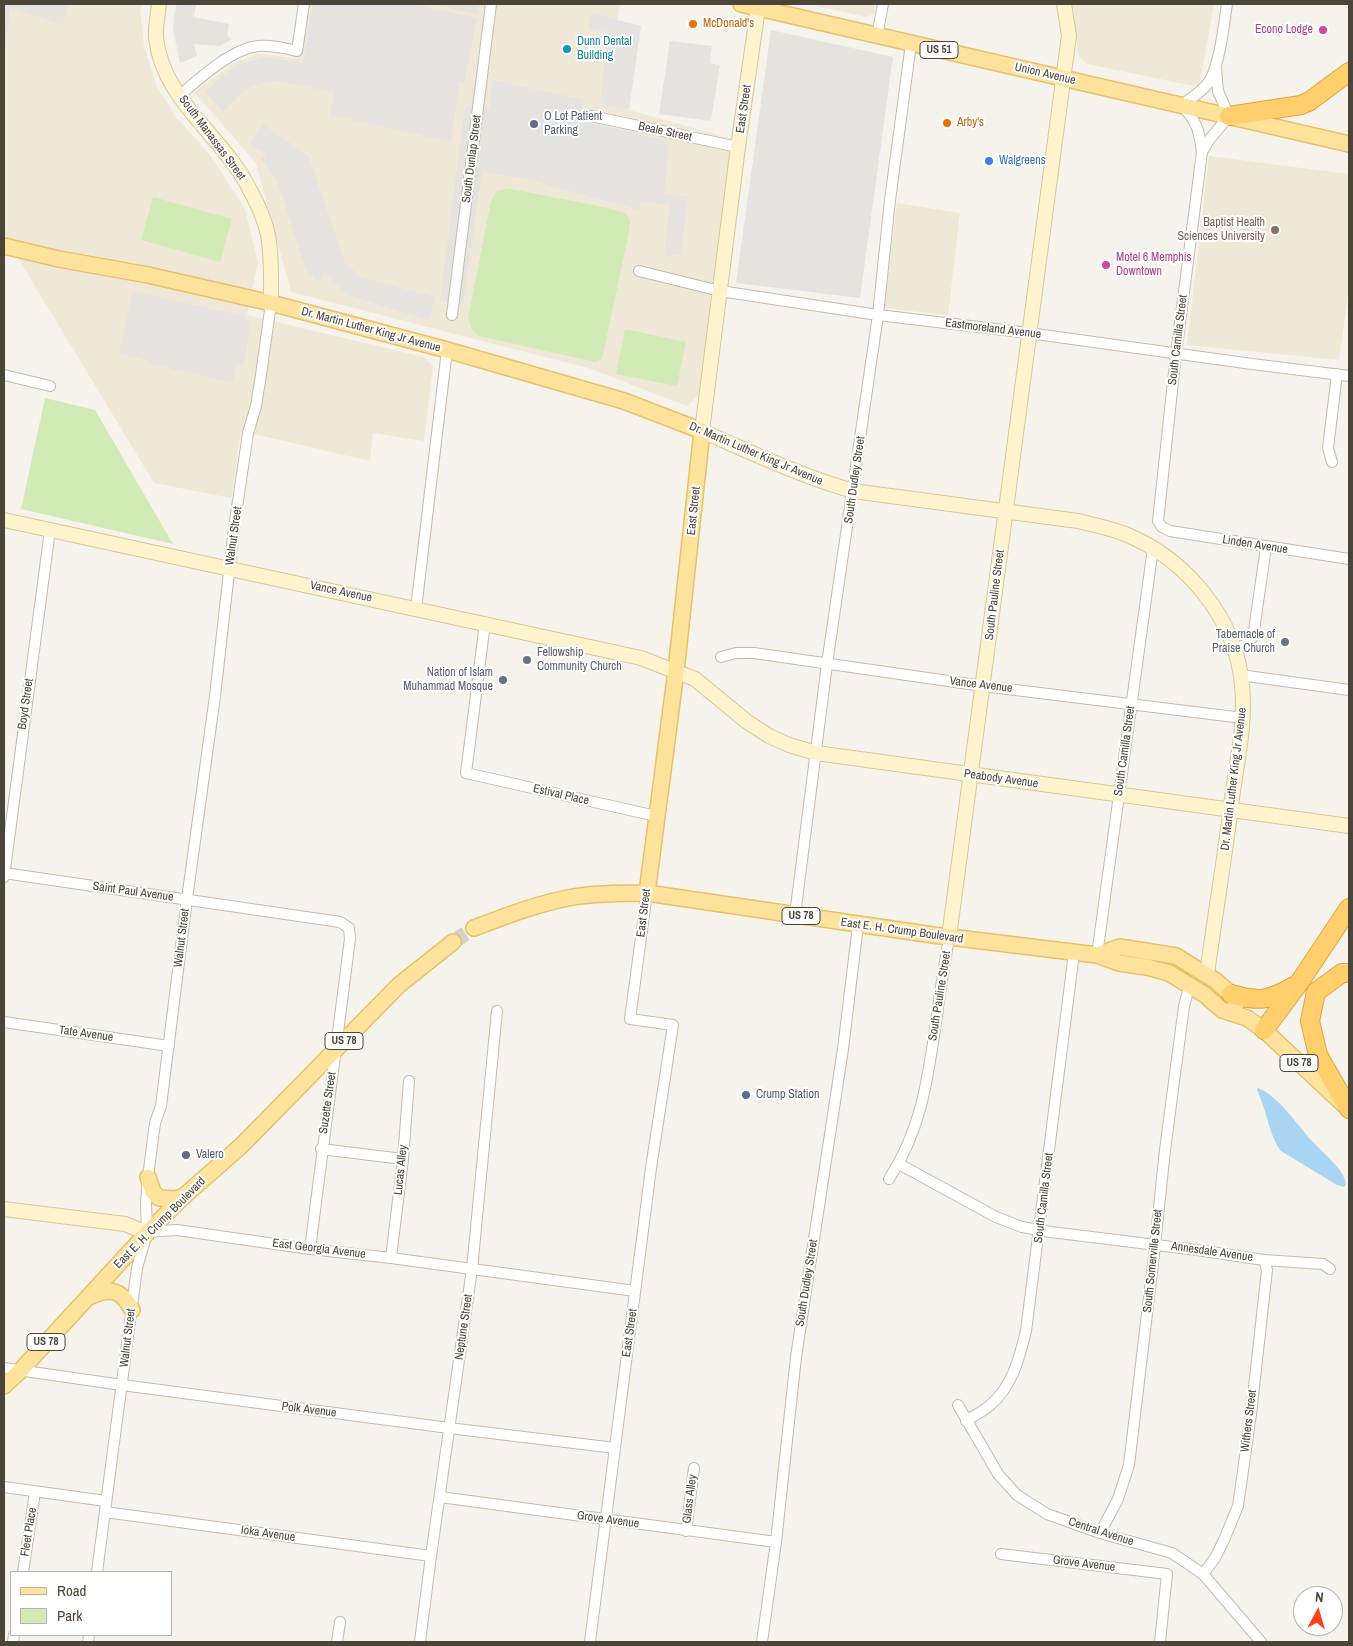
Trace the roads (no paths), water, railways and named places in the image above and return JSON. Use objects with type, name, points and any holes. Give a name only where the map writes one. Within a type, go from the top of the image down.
[{"type":"highway","points":[[1229,116],[1301,105],[1310,101],[1349,72]]},
{"type":"highway","points":[[1264,1030],[1299,983],[1349,908]]},
{"type":"highway","points":[[1349,974],[1342,973],[1316,992],[1310,1021],[1318,1055],[1349,1110]]},
{"type":"highway","points":[[1231,994],[1252,1000],[1263,999],[1273,997],[1299,983]]},
{"type":"main road","name":"Union Avenue","points":[[741,4],[759,6],[911,44],[1349,144]]},
{"type":"main road","name":"Dr. Martin Luther King Jr Avenue","points":[[4,246],[59,259],[148,275],[271,303],[447,350],[624,401],[702,431]]},
{"type":"main road","name":"East Street","points":[[646,894],[676,671],[702,431]]},
{"type":"main road","name":"East E. H. Crump Boulevard","points":[[474,928],[538,905],[572,897],[646,894],[858,925],[1098,955],[1119,963],[1147,967],[1169,973],[1190,984],[1222,1010],[1247,1018]]},
{"type":"main road","name":"East E. H. Crump Boulevard","points":[[4,1386],[20,1371],[146,1233],[184,1196],[241,1146],[399,986],[453,942]]},
{"type":"main road","name":"East E. H. Crump Boulevard","points":[[1098,955],[1120,947],[1176,956],[1207,974],[1231,994],[1247,1018]]},
{"type":"main road","name":"US 78","points":[[1247,1018],[1264,1030],[1349,1110]]},
{"type":"main road","points":[[148,1177],[153,1192],[159,1198],[184,1196]]},
{"type":"main road","points":[[88,1297],[100,1292],[120,1294],[126,1299],[132,1310]]},
{"type":"street","name":"South Manassas Street","points":[[159,4],[156,36],[159,55],[167,77],[179,96],[237,168],[250,190],[268,233],[271,303]]},
{"type":"street","points":[[179,96],[235,53],[256,46],[271,46],[298,51],[304,4]]},
{"type":"street","name":"South Dunlap Street","points":[[452,315],[491,4]]},
{"type":"street","points":[[877,36],[883,4]]},
{"type":"street","name":"South Pauline Street","points":[[889,1179],[899,1164],[922,1108],[949,937],[1069,36],[1064,4]]},
{"type":"street","points":[[1181,105],[1210,81],[1216,66],[1227,4]]},
{"type":"street","name":"East Street","points":[[702,431],[738,147],[759,6]]},
{"type":"street","name":"South Dudley Street","points":[[795,915],[827,664],[878,315],[890,200],[911,44]]},
{"type":"street","points":[[1216,66],[1218,91],[1229,116]]},
{"type":"street","name":"South Camilla Street","points":[[1162,527],[1158,521],[1176,354],[1202,152],[1198,126],[1181,105]]},
{"type":"street","name":"Beale Street","points":[[592,116],[738,147]]},
{"type":"street","name":"South Camilla Street","points":[[1202,152],[1209,140],[1229,116]]},
{"type":"street","name":"Eastmoreland Avenue","points":[[639,271],[720,291],[878,315],[1029,333],[1349,376]]},
{"type":"street","name":"Walnut Street","points":[[97,1571],[137,1268],[146,1233],[148,1177],[155,1124],[161,1106],[187,899],[218,679],[230,568],[248,433],[256,406],[271,303]]},
{"type":"street","points":[[416,609],[447,350]]},
{"type":"street","points":[[1332,462],[1328,448],[1338,374]]},
{"type":"street","points":[[4,375],[50,386]]},
{"type":"street","name":"Dr. Martin Luther King Jr Avenue","points":[[702,431],[788,469],[827,484],[853,491],[1078,521],[1112,530],[1126,535],[1168,558],[1201,589],[1213,604],[1234,650],[1240,675],[1243,718],[1207,974]]},
{"type":"street","name":"Vance Avenue","points":[[4,520],[641,658],[676,671]]},
{"type":"street","name":"Linden Avenue","points":[[1162,527],[1170,531],[1349,559]]},
{"type":"street","name":"Boyd Street","points":[[4,875],[50,530]]},
{"type":"street","points":[[1234,650],[1250,642],[1255,630],[1266,547]]},
{"type":"street","name":"South Camilla Street","points":[[1098,955],[1152,548]]},
{"type":"street","name":"Estival Place","points":[[484,623],[466,773],[656,816]]},
{"type":"street","name":"Vance Avenue","points":[[721,657],[744,652],[983,686],[1243,718]]},
{"type":"street","name":"Peabody Avenue","points":[[676,671],[695,679],[746,721],[769,736],[816,753],[1349,826]]},
{"type":"street","points":[[1240,675],[1349,690]]},
{"type":"street","name":"Saint Paul Avenue","points":[[4,875],[187,899],[340,922],[349,928]]},
{"type":"street","name":"East Street","points":[[590,1642],[614,1448],[672,1025],[630,1019],[646,894]]},
{"type":"street","name":"South Dudley Street","points":[[762,1642],[776,1542],[796,1357],[843,1049],[858,925]]},
{"type":"street","name":"Suzette Street","points":[[310,1249],[321,1149],[350,939],[349,928]]},
{"type":"street","name":"South Camilla Street","points":[[966,1421],[989,1406],[1000,1395],[1012,1376],[1026,1331],[1074,953]]},
{"type":"street","name":"South Somerville Street","points":[[1100,1533],[1118,1499],[1129,1465],[1166,1140],[1184,1006],[1190,984]]},
{"type":"street","name":"Neptune Street","points":[[420,1642],[472,1269],[497,1011]]},
{"type":"street","name":"Tate Avenue","points":[[4,1022],[169,1046]]},
{"type":"street","name":"Lucas Alley","points":[[391,1258],[403,1159],[409,1081]]},
{"type":"street","points":[[321,1149],[403,1159]]},
{"type":"street","name":"Annesdale Avenue","points":[[899,1164],[996,1217],[1022,1227],[1264,1260],[1323,1264],[1330,1269]]},
{"type":"street","name":"East Georgia Avenue","points":[[4,1209],[125,1224],[146,1233],[177,1230],[635,1291]]},
{"type":"street","name":"Withers Street","points":[[1203,1574],[1215,1558],[1238,1506],[1251,1414],[1267,1270],[1264,1260]]},
{"type":"street","name":"Polk Avenue","points":[[4,1368],[122,1385],[614,1448]]},
{"type":"street","name":"Central Avenue","points":[[958,1404],[998,1474],[1017,1495],[1047,1514],[1100,1533],[1172,1553],[1203,1574],[1261,1642]]},
{"type":"street","name":"Glass Alley","points":[[686,1531],[694,1468]]},
{"type":"street","name":"Ioka Avenue","points":[[4,1487],[106,1506],[431,1556]]},
{"type":"street","name":"Fleet Place","points":[[23,1571],[36,1492]]},
{"type":"street","name":"Grove Avenue","points":[[440,1497],[776,1542]]},
{"type":"street","name":"Grove Avenue","points":[[1001,1554],[1167,1574],[1160,1642]]},
{"type":"street","points":[[337,1642],[340,1622]]},
{"type":"water","points":[[1258,1088],[1279,1103],[1331,1160],[1345,1178],[1346,1184],[1344,1187],[1337,1185],[1281,1151],[1271,1131],[1257,1090]]},
{"type":"tunnel","points":[[453,942],[474,928]]},
{"type":"place","name":"McDonald's","points":[[693,24]]},
{"type":"place","name":"Econo Lodge","points":[[1323,30]]},
{"type":"place","name":"Dunn Dental Building","points":[[567,49]]},
{"type":"place","name":"Arby's","points":[[947,123]]},
{"type":"place","name":"O Lot Patient Parking","points":[[534,124]]},
{"type":"place","name":"Walgreens","points":[[989,161]]},
{"type":"place","name":"Baptist Health Sciences University","points":[[1275,230]]},
{"type":"place","name":"Motel 6 Memphis Downtown","points":[[1106,265]]},
{"type":"place","name":"Tabernacle of Praise Church","points":[[1285,642]]},
{"type":"place","name":"Fellowship Community Church","points":[[527,660]]},
{"type":"place","name":"Nation of Islam Muhammad Mosque","points":[[503,680]]},
{"type":"place","name":"Crump Station","points":[[746,1095]]},
{"type":"place","name":"Valero","points":[[186,1155]]}]
